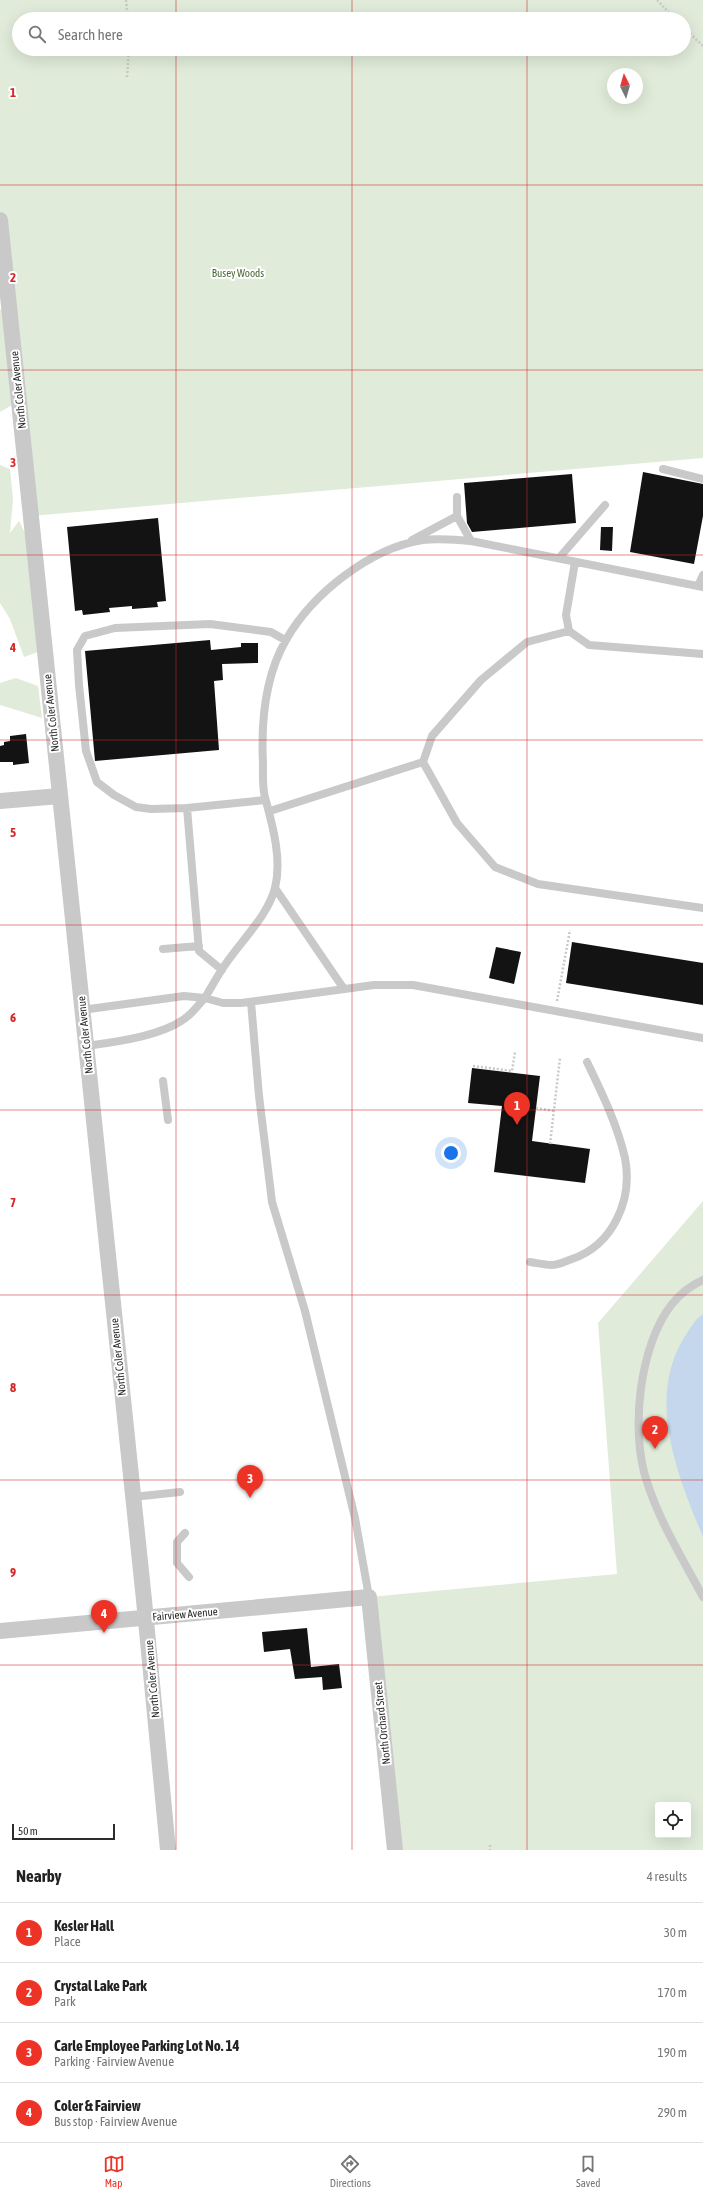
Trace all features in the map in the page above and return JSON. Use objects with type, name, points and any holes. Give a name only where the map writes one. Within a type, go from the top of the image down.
[{"type":"street","name":"North Coler Avenue","points":[[0,220],[146,1617],[168,1850]]},
{"type":"street","points":[[0,801],[60,796]]},
{"type":"street","name":"Fairview Avenue","points":[[0,1631],[369,1597]]},
{"type":"street","name":"North Orchard Street","points":[[369,1597],[395,1850]]},
{"type":"lane","points":[[663,469],[703,479]]},
{"type":"lane","points":[[457,497],[457,516],[471,541]]},
{"type":"lane","points":[[559,558],[605,505]]},
{"type":"lane","points":[[86,1046],[127,1040],[158,1032],[186,1018],[205,998],[222,970],[263,913],[275,888],[277,872],[276,848],[270,811],[265,800],[263,762],[266,701],[270,679],[285,640],[308,609],[331,585],[374,558],[397,548],[457,516]]},
{"type":"lane","points":[[397,548],[421,541],[441,539],[471,541],[700,587],[703,575]]},
{"type":"lane","points":[[575,562],[566,615],[569,631],[589,645],[703,654]]},
{"type":"lane","points":[[265,800],[187,808],[151,809],[136,806],[114,795],[97,782],[86,751],[78,685],[77,650],[85,636],[115,628],[210,624],[271,632],[285,640]]},
{"type":"lane","points":[[569,631],[527,642],[480,680],[432,736],[423,762],[457,823],[495,867],[538,884],[703,908]]},
{"type":"lane","points":[[270,811],[423,762]]},
{"type":"lane","points":[[187,808],[199,951],[209,961],[222,970]]},
{"type":"lane","points":[[275,888],[344,989]]},
{"type":"lane","points":[[163,949],[199,946]]},
{"type":"lane","points":[[82,1010],[184,996],[205,998],[224,1003],[251,1002],[374,985],[413,985],[703,1038]]},
{"type":"lane","points":[[251,1002],[260,1102],[272,1202],[302,1297],[355,1518],[369,1597]]},
{"type":"lane","points":[[530,1262],[553,1265],[593,1249],[610,1233],[623,1202],[626,1182],[625,1159],[609,1107],[587,1062]]},
{"type":"lane","points":[[163,1081],[168,1120]]},
{"type":"lane","points":[[703,1280],[680,1295],[672,1303],[662,1319],[652,1342],[642,1388],[640,1437],[643,1467],[654,1502],[703,1597]]},
{"type":"lane","points":[[133,1497],[180,1492]]},
{"type":"lane","points":[[185,1533],[177,1542],[177,1563],[189,1577]]},
{"type":"path","points":[[126,0],[127,12]]},
{"type":"path","points":[[657,0],[668,12]]},
{"type":"path","points":[[691,35],[703,46]]},
{"type":"path","points":[[127,76],[128,56]]},
{"type":"path","points":[[555,1012],[570,930]]},
{"type":"path","points":[[473,1066],[512,1071],[515,1052]]},
{"type":"path","points":[[550,1144],[560,1058]]},
{"type":"path","points":[[536,1108],[554,1111]]},
{"type":"path","points":[[490,1845],[490,1850]]},
{"type":"green space","name":"Busey Woods","points":[[0,0],[703,0],[703,458],[31,516],[0,220]]},
{"type":"green space","points":[[0,309],[5,312],[12,405],[0,412]]},
{"type":"green space","points":[[0,465],[10,469],[13,499],[10,533],[19,521],[26,535],[38,652],[24,657],[10,619],[0,603]]},
{"type":"green space","points":[[16,678],[38,686],[42,718],[0,705],[0,683]]},
{"type":"green space","points":[[703,1201],[703,1850],[401,1850],[369,1597],[617,1574],[598,1323]]},
{"type":"water","points":[[703,1314],[703,1537],[693,1514],[676,1464],[670,1438],[667,1412],[667,1386],[673,1362],[684,1338],[697,1319]]},
{"type":"building","points":[[643,472],[703,484],[703,516],[694,564],[630,552]]},
{"type":"building","points":[[572,474],[576,523],[472,532],[467,523],[464,483]]},
{"type":"building","points":[[158,518],[166,601],[157,602],[158,607],[132,609],[132,606],[109,608],[110,612],[83,615],[82,610],[75,611],[67,527]]},
{"type":"building","points":[[601,527],[613,527],[612,551],[600,550]]},
{"type":"building","points":[[210,640],[211,650],[241,647],[241,643],[258,643],[258,663],[222,664],[223,680],[214,681],[219,750],[95,761],[85,651]]},
{"type":"building","points":[[26,734],[29,763],[13,765],[13,762],[0,762],[0,746],[4,745],[4,742],[10,741],[10,736]]},
{"type":"building","points":[[572,942],[703,963],[703,1005],[566,983]]},
{"type":"building","points":[[496,947],[521,952],[514,984],[489,978]]},
{"type":"building","points":[[472,1068],[540,1076],[532,1141],[590,1149],[585,1183],[494,1172],[502,1106],[468,1103]]},
{"type":"building","points":[[307,1628],[311,1667],[339,1664],[342,1688],[323,1690],[322,1677],[295,1679],[290,1649],[264,1652],[262,1632]]},
{"type":"place","name":"Kesler Hall","points":[[517,1125]]},
{"type":"place","name":"Crystal Lake Park","points":[[655,1449]]},
{"type":"place","name":"Carle Employee Parking Lot No. 14","points":[[250,1498]]},
{"type":"place","name":"Coler & Fairview","points":[[104,1633]]}]
